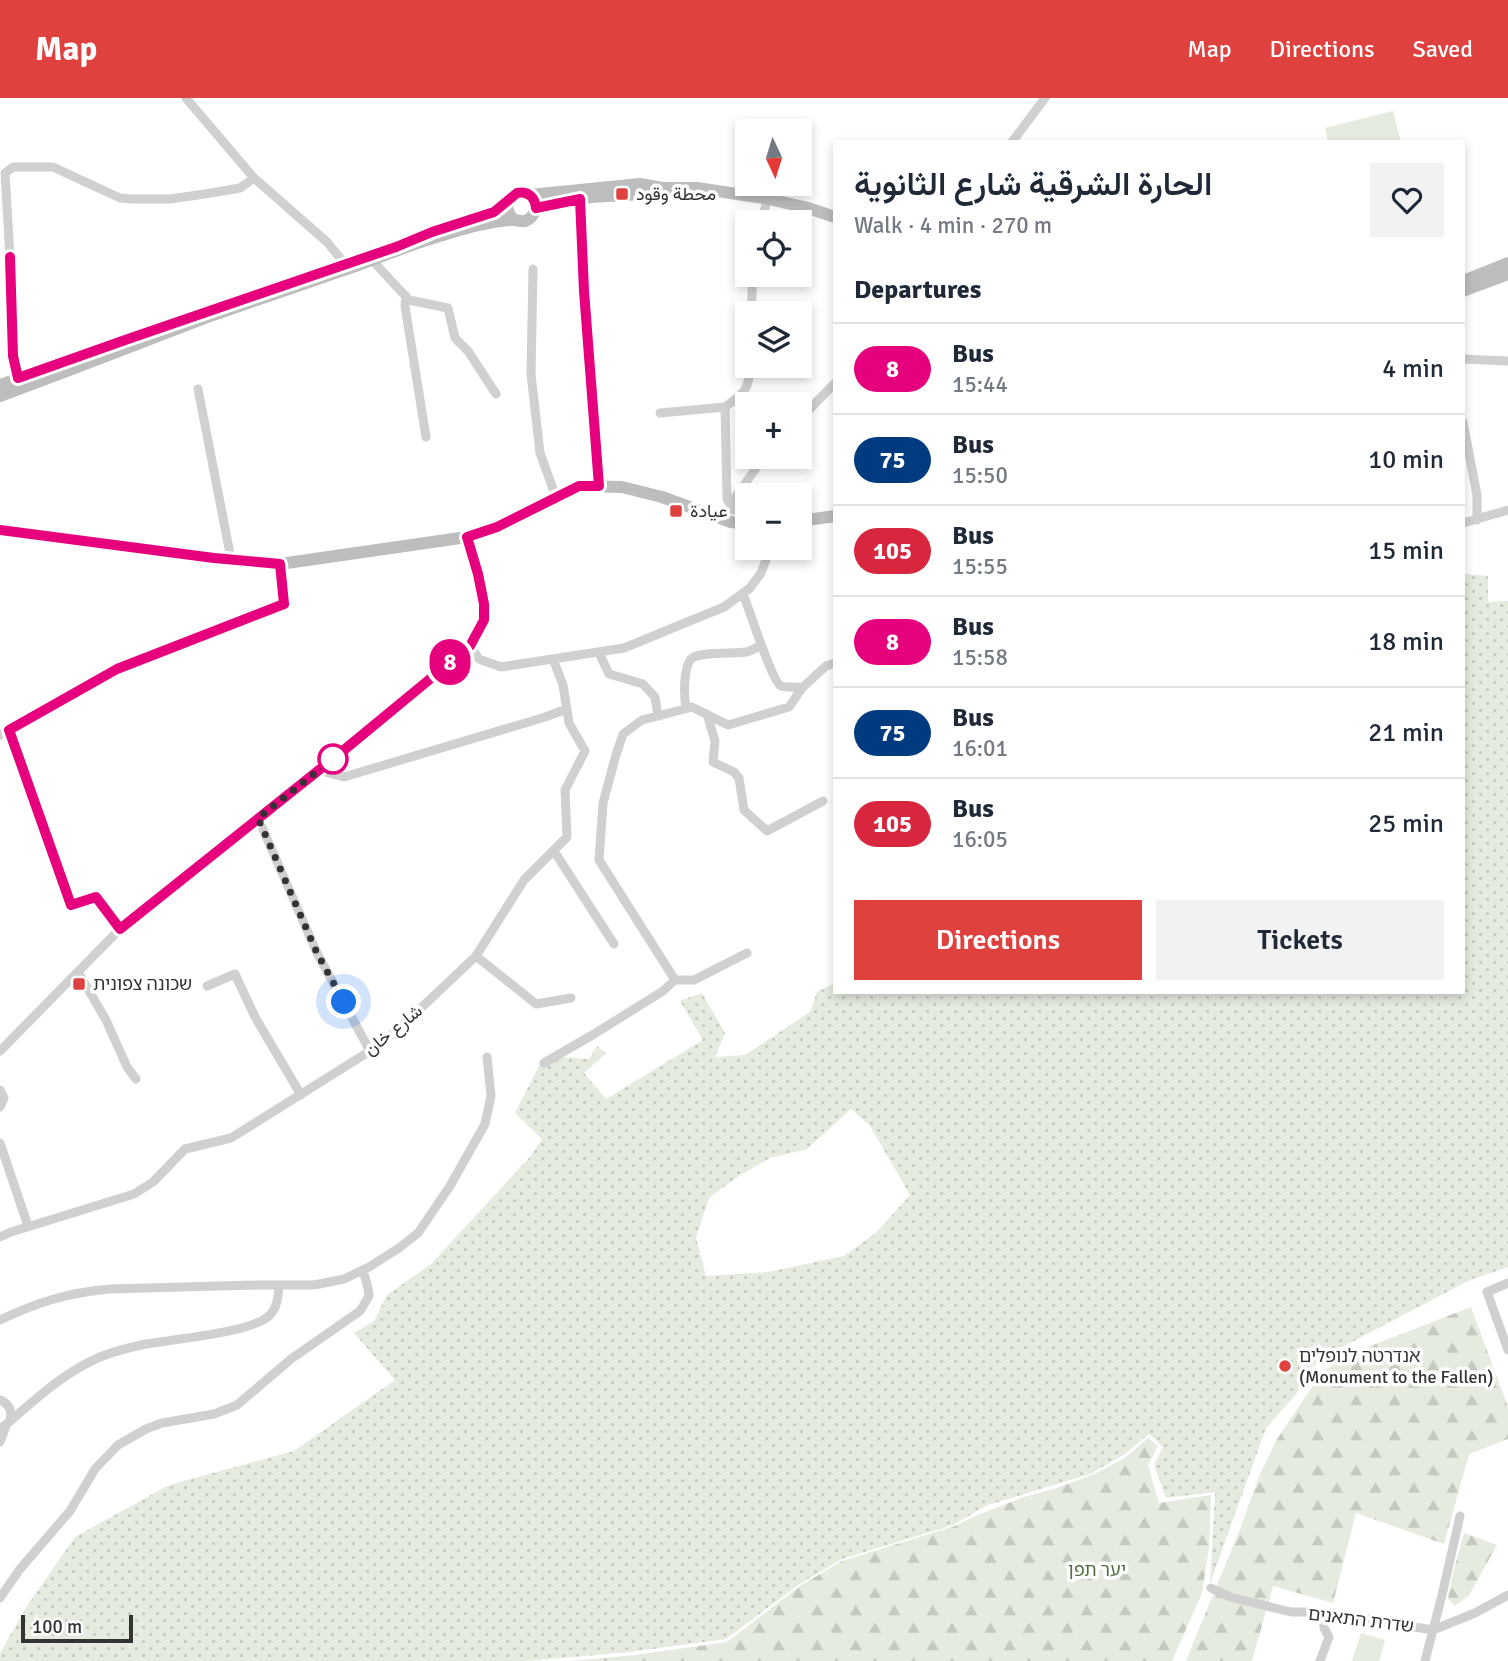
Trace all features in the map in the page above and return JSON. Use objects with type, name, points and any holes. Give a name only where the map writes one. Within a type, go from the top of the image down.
[{"type":"street","points":[[186,98],[254,178],[327,242],[345,264]]},
{"type":"street","points":[[1014,140],[1045,98]]},
{"type":"street","points":[[18,378],[13,356],[10,257],[4,216],[5,173],[13,166],[52,167],[120,198],[133,199],[171,199],[240,188],[254,178]]},
{"type":"street","points":[[0,385],[494,212],[517,193],[530,195],[640,184],[662,188],[698,188],[767,199],[833,216]]},
{"type":"street","points":[[536,208],[580,199],[642,194],[662,188]]},
{"type":"street","points":[[0,396],[210,316],[447,233],[513,219],[528,220],[536,208],[530,195]]},
{"type":"street","points":[[580,199],[599,486]]},
{"type":"street","points":[[765,210],[767,199]]},
{"type":"street","points":[[507,202],[507,211],[513,219]]},
{"type":"street","points":[[372,260],[409,300],[448,308],[455,338],[468,352],[496,394]]},
{"type":"street","points":[[1465,280],[1508,264]]},
{"type":"street","points":[[533,269],[531,374],[540,453],[556,497]]},
{"type":"street","points":[[1465,290],[1508,274]]},
{"type":"street","points":[[406,296],[405,306],[426,437]]},
{"type":"street","points":[[1465,359],[1508,361]]},
{"type":"street","points":[[660,413],[725,407],[745,392],[750,378]]},
{"type":"street","points":[[812,407],[833,385]]},
{"type":"street","points":[[198,390],[232,559]]},
{"type":"street","points":[[725,407],[727,499],[732,516]]},
{"type":"street","points":[[1465,433],[1476,495],[1477,520]]},
{"type":"street","points":[[732,516],[736,496],[755,469]]},
{"type":"street","points":[[0,530],[280,564],[467,537],[497,527],[579,486],[622,487],[735,518]]},
{"type":"street","points":[[1465,523],[1508,510]]},
{"type":"street","points":[[812,519],[833,516]]},
{"type":"street","points":[[0,1051],[120,929],[470,646],[484,620],[484,604],[467,537]]},
{"type":"street","points":[[470,646],[479,659],[501,667],[624,648],[724,607],[750,588],[761,573],[765,560]]},
{"type":"street","points":[[0,735],[117,669],[284,604],[280,564]]},
{"type":"street","points":[[743,594],[777,684],[802,688]]},
{"type":"street","points":[[686,708],[685,682],[690,661],[694,657],[750,652],[761,645]]},
{"type":"street","points":[[599,653],[609,674],[643,684],[655,697],[658,716]]},
{"type":"street","name":"شارع خان","points":[[0,1237],[134,1194],[153,1182],[185,1149],[231,1138],[370,1051],[401,1027],[476,956],[524,880],[567,837],[565,790],[585,751],[569,723],[564,685],[552,659]]},
{"type":"street","points":[[675,980],[599,860],[603,803],[623,734],[642,720],[692,707],[728,724],[789,707],[802,688],[826,666],[833,664]]},
{"type":"street","points":[[318,770],[344,777],[567,709]]},
{"type":"street","points":[[707,714],[715,741],[713,762],[734,772],[739,778],[744,810],[767,831],[823,800]]},
{"type":"street","points":[[9,730],[71,905],[96,897],[120,929]]},
{"type":"street","points":[[258,818],[317,953],[370,1051]]},
{"type":"street","points":[[554,851],[614,944]]},
{"type":"street","points":[[544,1063],[594,1034],[675,980],[694,980],[747,953]]},
{"type":"street","points":[[476,956],[536,1004],[570,998]]},
{"type":"street","points":[[78,972],[136,1079]]},
{"type":"street","points":[[208,986],[235,974],[255,1017],[301,1095]]},
{"type":"street","points":[[0,1320],[55,1297],[89,1291],[325,1283],[344,1279],[363,1270],[418,1233],[450,1186],[485,1124],[491,1096],[487,1057]]},
{"type":"street","points":[[0,1090],[4,1098],[0,1107]]},
{"type":"street","points":[[0,1143],[28,1226]]},
{"type":"street","points":[[0,1598],[20,1569],[70,1511],[95,1469],[118,1445],[162,1423],[214,1414],[237,1405],[280,1368],[360,1311],[369,1296],[363,1270]]},
{"type":"street","points":[[1508,1283],[1488,1292],[1508,1350]]},
{"type":"street","points":[[5,1426],[67,1374],[101,1357],[137,1346],[225,1331],[265,1319],[275,1308],[279,1285]]},
{"type":"street","points":[[4,1403],[19,1408],[31,1403]]},
{"type":"street","points":[[0,1442],[11,1412],[4,1403]]},
{"type":"street","points":[[1425,1661],[1460,1516]]},
{"type":"street","name":"שדרת התאנים","points":[[1210,1588],[1230,1597],[1292,1612],[1323,1612],[1433,1630],[1475,1613],[1508,1595]]},
{"type":"street","points":[[1320,1661],[1329,1637],[1324,1628],[1323,1612]]},
{"type":"green space","points":[[1393,111],[1400,140],[1328,140],[1325,128]]},
{"type":"green space","points":[[1465,574],[1488,576],[1488,602],[1508,601],[1508,1267],[1470,1280],[1327,1355],[1306,1372],[1297,1393],[1266,1428],[1210,1584],[1215,1492],[1166,1498],[1154,1465],[1163,1447],[1149,1434],[1125,1454],[1090,1474],[988,1505],[953,1525],[842,1559],[801,1583],[726,1639],[630,1652],[526,1661],[0,1661],[0,1653],[27,1606],[75,1537],[169,1485],[294,1451],[395,1380],[354,1333],[374,1321],[387,1295],[431,1264],[530,1157],[542,1139],[515,1113],[541,1062],[560,1057],[589,1059],[597,1046],[606,1053],[584,1073],[606,1099],[703,1040],[680,1001],[702,993],[725,1033],[715,1057],[745,1055],[810,1012],[817,992],[833,984],[833,994],[1465,994]],"holes":[[[851,1109],[870,1126],[910,1195],[877,1232],[844,1256],[768,1272],[706,1276],[696,1238],[709,1198],[737,1177],[770,1158],[807,1149]]]},
{"type":"green space","points":[[1471,1307],[1508,1407],[1508,1439],[1469,1454],[1444,1544],[1356,1513],[1333,1603],[1273,1586],[1252,1661],[1186,1661],[1260,1474],[1277,1439],[1323,1371],[1360,1350]]},
{"type":"green space","name":"יער תפן","points":[[1148,1438],[1158,1446],[1148,1465],[1159,1503],[1211,1495],[1209,1548],[1202,1593],[1172,1661],[571,1661],[727,1642],[800,1586],[842,1561],[955,1526],[1024,1497],[1097,1473],[1126,1457]]},
{"type":"green space","points":[[1464,1533],[1497,1545],[1469,1595],[1455,1606],[1448,1599]]},
{"type":"green space","points":[[1361,1633],[1385,1640],[1379,1661],[1352,1661]]},
{"type":"bus line","name":"8","points":[[0,530],[280,564],[284,604],[117,669],[9,730],[71,905],[96,897],[120,929],[470,646],[484,620],[484,604],[467,537],[497,527],[579,486],[599,486],[580,199],[536,208],[530,195],[517,193],[494,212],[18,378],[13,356],[10,257]]},
{"type":"place","name":"محطة وقود","points":[[622,194]]},
{"type":"place","name":"عيادة","points":[[676,511]]},
{"type":"place","name":"שכונה צפונית","points":[[79,984]]},
{"type":"place","name":"אנדרטה לנופלים (Monument to the Fallen)","points":[[1285,1366]]},
{"type":"route","points":[[333,759],[258,818],[317,953],[344,1002]]}]
